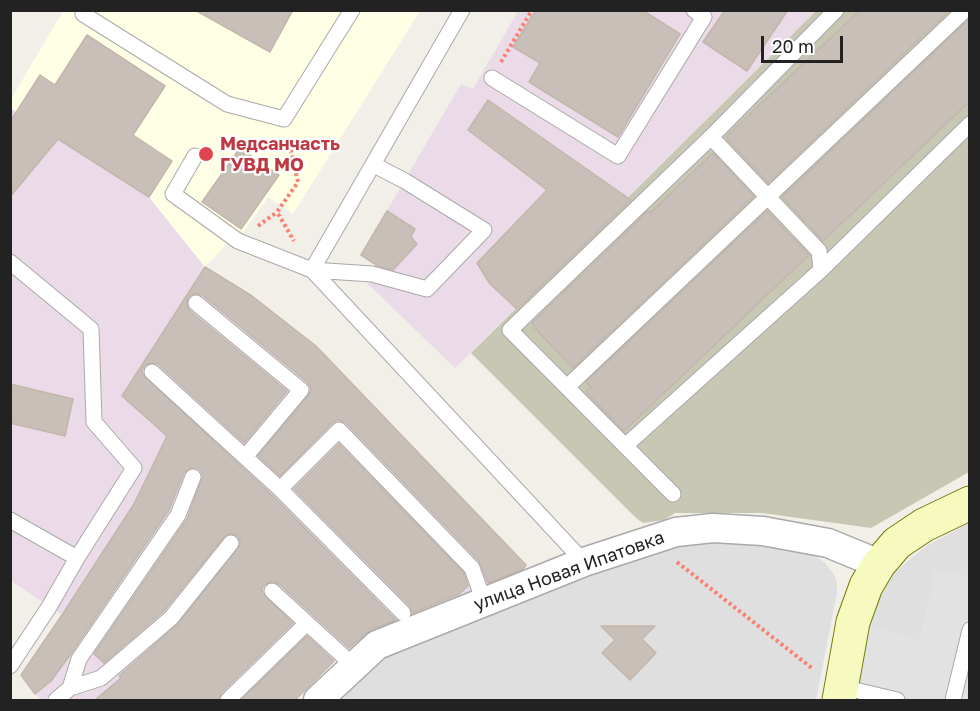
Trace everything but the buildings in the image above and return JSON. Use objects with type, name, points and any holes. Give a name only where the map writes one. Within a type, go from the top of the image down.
[{"type":"street","points":[[840,694],[852,622],[866,586],[879,564],[897,543],[924,525],[969,503]]},
{"type":"street","name":"улица Новая Ипатовка","points":[[318,700],[378,645],[584,562],[676,532],[713,528],[763,531],[828,543],[879,564]]},
{"type":"lane","points":[[85,10],[83,14],[227,104],[284,119],[352,10]]},
{"type":"lane","points":[[312,270],[462,10]]},
{"type":"lane","points":[[492,78],[618,156],[704,17],[694,10]]},
{"type":"lane","points":[[673,494],[510,330],[711,137],[836,10]]},
{"type":"lane","points":[[567,387],[965,10]]},
{"type":"lane","points":[[626,446],[821,270],[969,124]]},
{"type":"lane","points":[[711,137],[819,251],[821,270]]},
{"type":"lane","points":[[195,156],[173,194],[238,241],[312,270],[372,274],[427,289],[484,230],[405,181],[374,165]]},
{"type":"lane","points":[[10,262],[91,329],[94,422],[134,468],[10,666]]},
{"type":"lane","points":[[312,270],[584,562]]},
{"type":"lane","points":[[196,303],[301,390],[245,457]]},
{"type":"lane","points":[[152,372],[280,489],[403,613]]},
{"type":"lane","points":[[280,489],[339,429],[472,568],[484,602]]},
{"type":"lane","points":[[70,688],[79,659],[178,515],[193,477]]},
{"type":"lane","points":[[10,520],[77,558]]},
{"type":"lane","points":[[56,700],[70,688],[100,678],[171,618],[231,543]]},
{"type":"lane","points":[[272,591],[354,666]]},
{"type":"lane","points":[[228,700],[308,623]]},
{"type":"lane","points":[[953,700],[969,630]]},
{"type":"lane","points":[[840,694],[897,700]]},
{"type":"path","points":[[492,78],[532,10]]},
{"type":"path","points":[[281,206],[298,182],[284,119]]},
{"type":"path","points":[[649,540],[813,669]]},
{"type":"shaded area","name":"Медсанчасть ГУВД МО","points":[[63,11],[420,11],[293,214],[268,197],[243,233],[240,230],[205,267],[149,197],[11,108],[10,101]]},
{"type":"shaded area","points":[[518,11],[816,11],[455,368],[368,284],[375,264],[361,255],[461,84],[473,89]]},
{"type":"shaded area","points":[[816,11],[969,11],[969,472],[871,528],[762,513],[675,513],[664,520],[643,523],[471,353]]},
{"type":"shaded area","points":[[10,108],[149,197],[205,267],[252,296],[316,346],[526,565],[518,575],[419,616],[353,648],[332,663],[295,700],[40,700],[21,675],[62,615],[11,581]]},
{"type":"shaded area","points":[[969,523],[969,700],[854,700],[869,618],[894,572],[928,545]]},
{"type":"shaded area","points":[[717,540],[770,542],[811,553],[824,562],[833,573],[837,582],[837,593],[816,700],[341,700],[386,656],[496,608],[665,549]]},
{"type":"shaded area","points":[[935,570],[969,576],[969,700],[857,700],[871,626],[919,640]]},
{"type":"place","name":"Медсанчасть ГУВД МО","points":[[206,154]]}]
